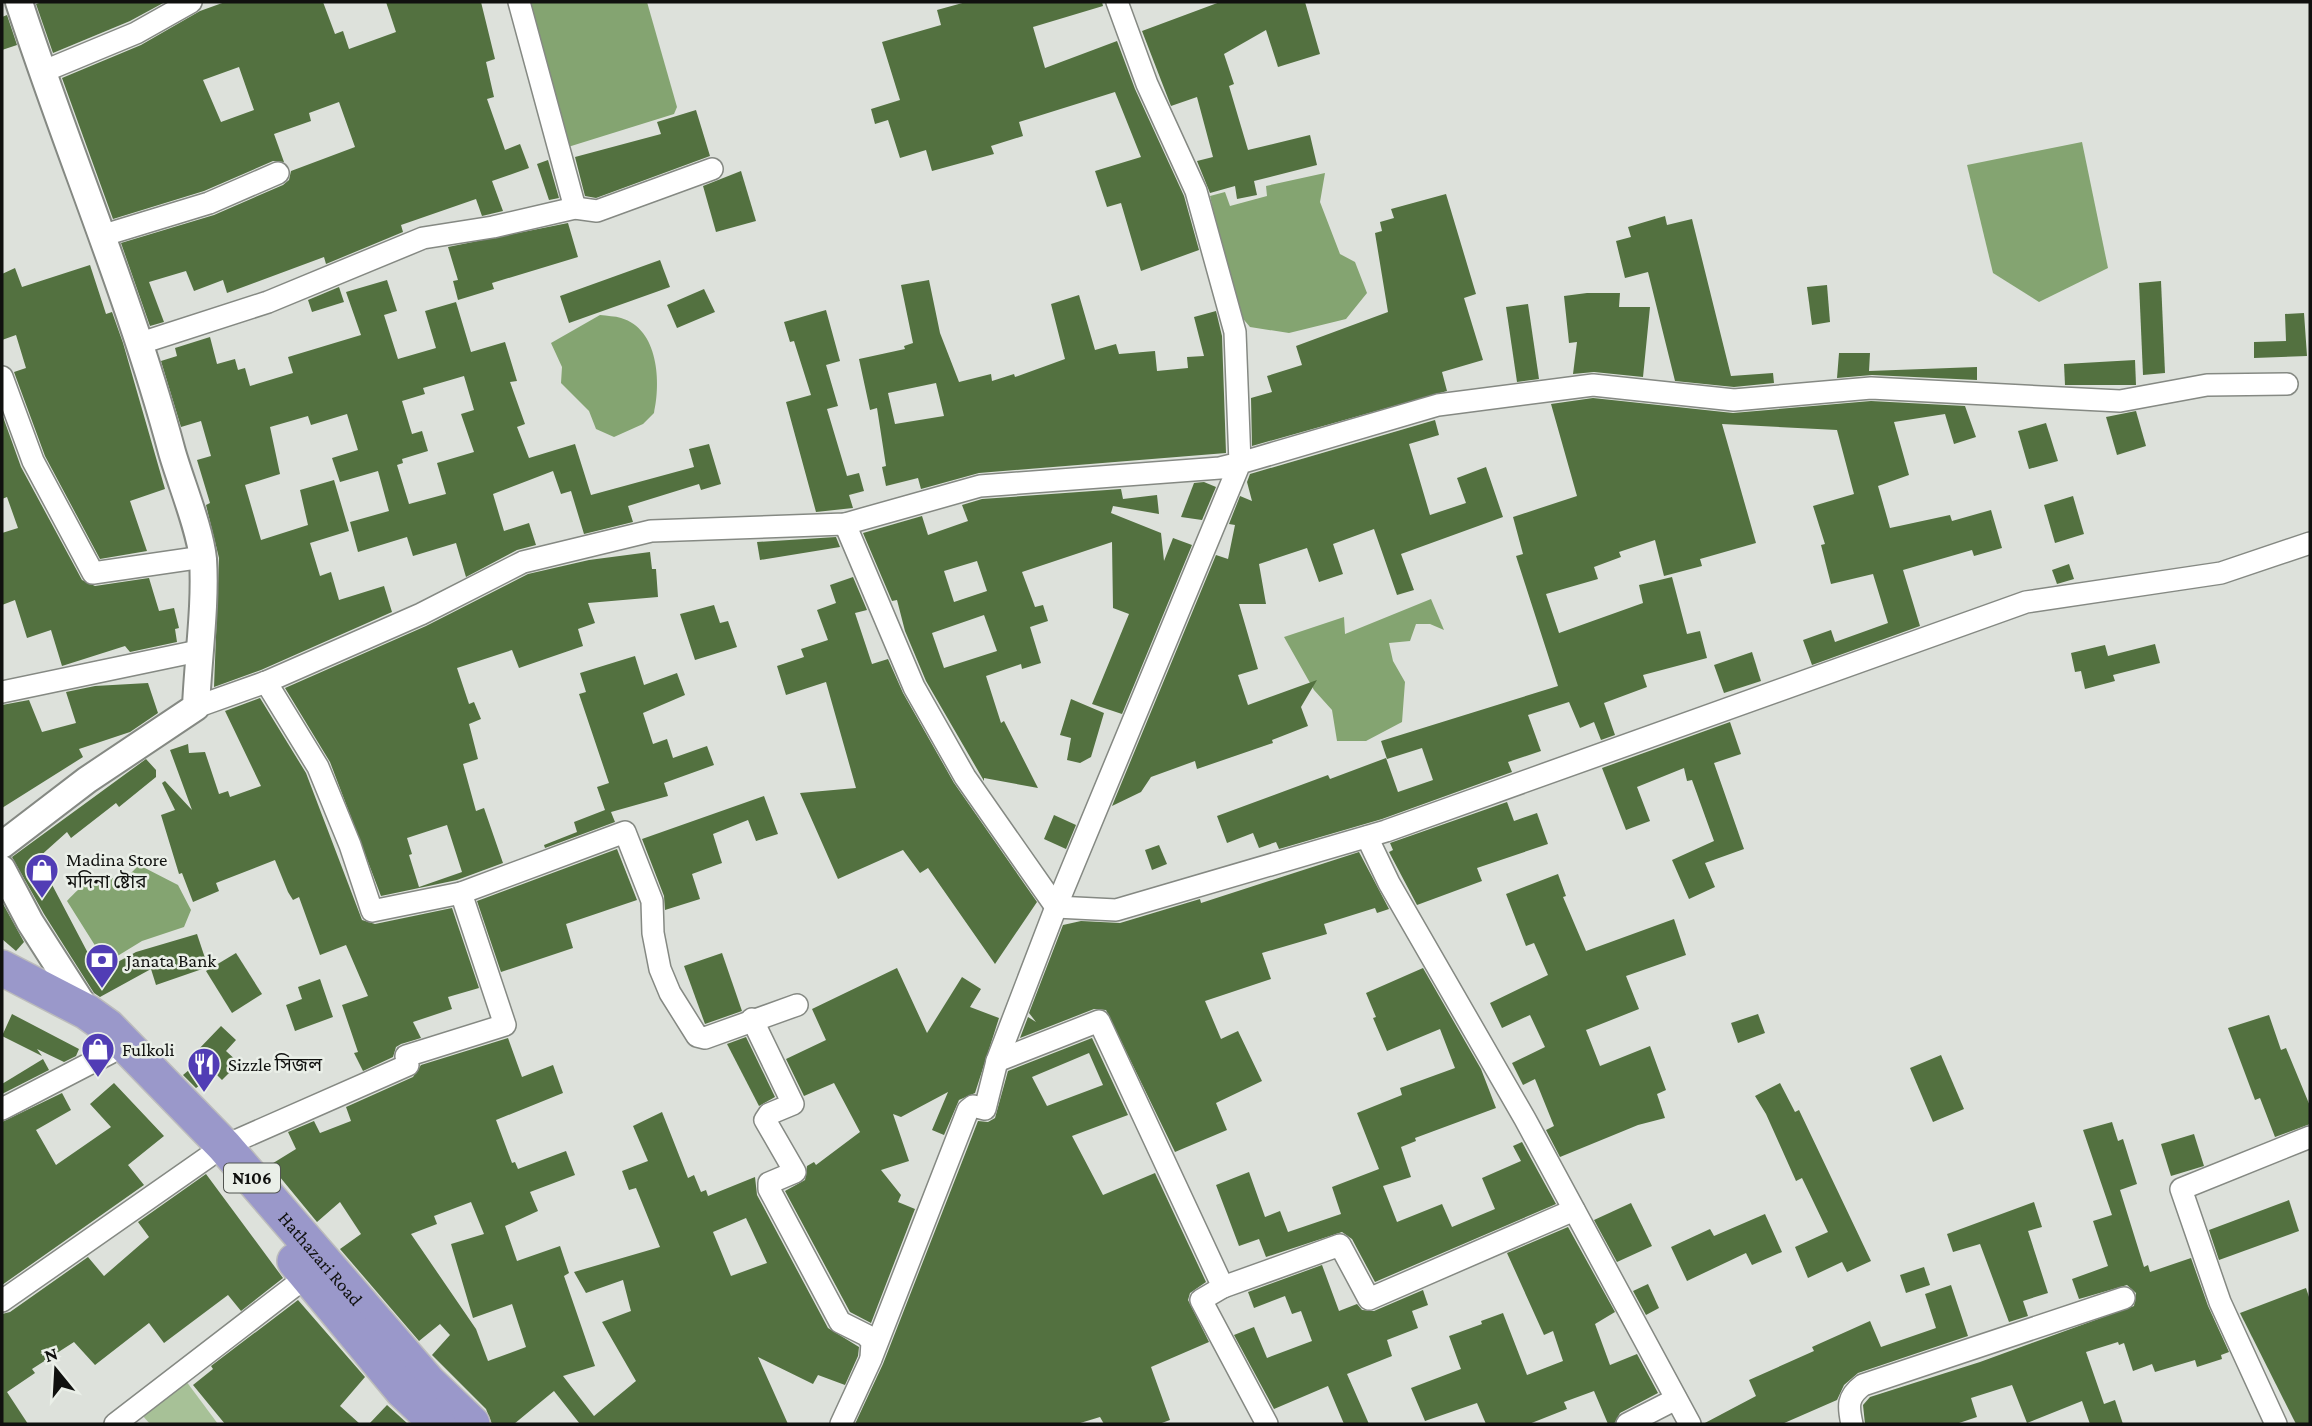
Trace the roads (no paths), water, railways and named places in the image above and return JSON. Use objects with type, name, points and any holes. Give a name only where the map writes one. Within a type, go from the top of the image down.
[{"type":"highway","name":"Hathazari Road","points":[[2,968],[87,1012],[108,1027],[216,1152],[428,1382],[472,1424]]},
{"type":"highway","name":"Hathazari Road","points":[[2,988],[110,1053],[216,1152],[306,1276],[403,1391],[438,1424]]},
{"type":"street","points":[[19,2],[41,72],[82,174],[101,236],[141,343],[203,557],[196,707]]},
{"type":"street","points":[[41,72],[136,33],[191,2]]},
{"type":"street","points":[[519,2],[575,208]]},
{"type":"street","points":[[841,1424],[871,1359],[968,1110],[973,1107],[985,1109],[997,1061],[1056,906],[1240,463],[1235,332],[1196,191],[1147,84],[1117,2]]},
{"type":"street","points":[[141,343],[268,302],[423,238],[493,227],[575,208],[591,212],[605,209],[712,169]]},
{"type":"street","points":[[101,236],[209,203],[278,173]]},
{"type":"street","points":[[2,377],[33,461],[93,573],[203,557]]},
{"type":"street","points":[[2,845],[87,780],[196,707],[266,682],[421,614],[523,562],[651,531],[845,524],[980,486],[1220,468],[1438,405],[1593,385],[1734,400],[1871,388],[2120,401],[2207,385],[2287,384]]},
{"type":"street","points":[[845,524],[920,698],[965,777],[1056,906]]},
{"type":"street","points":[[1056,906],[1116,910],[1367,837],[2026,602],[2221,572],[2310,544]]},
{"type":"street","points":[[2,692],[198,651]]},
{"type":"street","points":[[266,682],[318,766],[350,845],[372,911],[461,893],[625,832],[652,901],[653,933],[660,969],[670,993],[698,1036],[705,1038],[797,1005]]},
{"type":"street","points":[[1367,837],[1389,883],[1574,1210],[1690,1424]]},
{"type":"street","points":[[2,869],[30,922],[87,1012]]},
{"type":"street","points":[[2,1301],[216,1152],[408,1065],[407,1056],[505,1026],[461,893]]},
{"type":"street","points":[[752,1019],[793,1104],[769,1114],[765,1120],[794,1172],[769,1183],[769,1189],[840,1322],[866,1335],[872,1342],[871,1359]]},
{"type":"street","points":[[997,1061],[1099,1021],[1223,1287]]},
{"type":"street","points":[[2,1109],[110,1053]]},
{"type":"street","points":[[2276,1424],[2220,1302],[2181,1189],[2310,1137]]},
{"type":"street","points":[[1267,1424],[1202,1300],[1223,1287],[1340,1245],[1369,1299],[1574,1210]]},
{"type":"street","points":[[115,1424],[306,1276]]},
{"type":"street","points":[[1852,1424],[1849,1403],[1851,1394],[1863,1385],[2124,1298]]},
{"type":"street","points":[[1627,1424],[1676,1399]]},
{"type":"place","name":"Madina Store মদিনা ষ্টোর","points":[[42,900]]},
{"type":"place","name":"Janata Bank","points":[[102,990]]},
{"type":"place","name":"Fulkoli","points":[[98,1079]]},
{"type":"place","name":"Sizzle সিজল","points":[[204,1094]]}]
